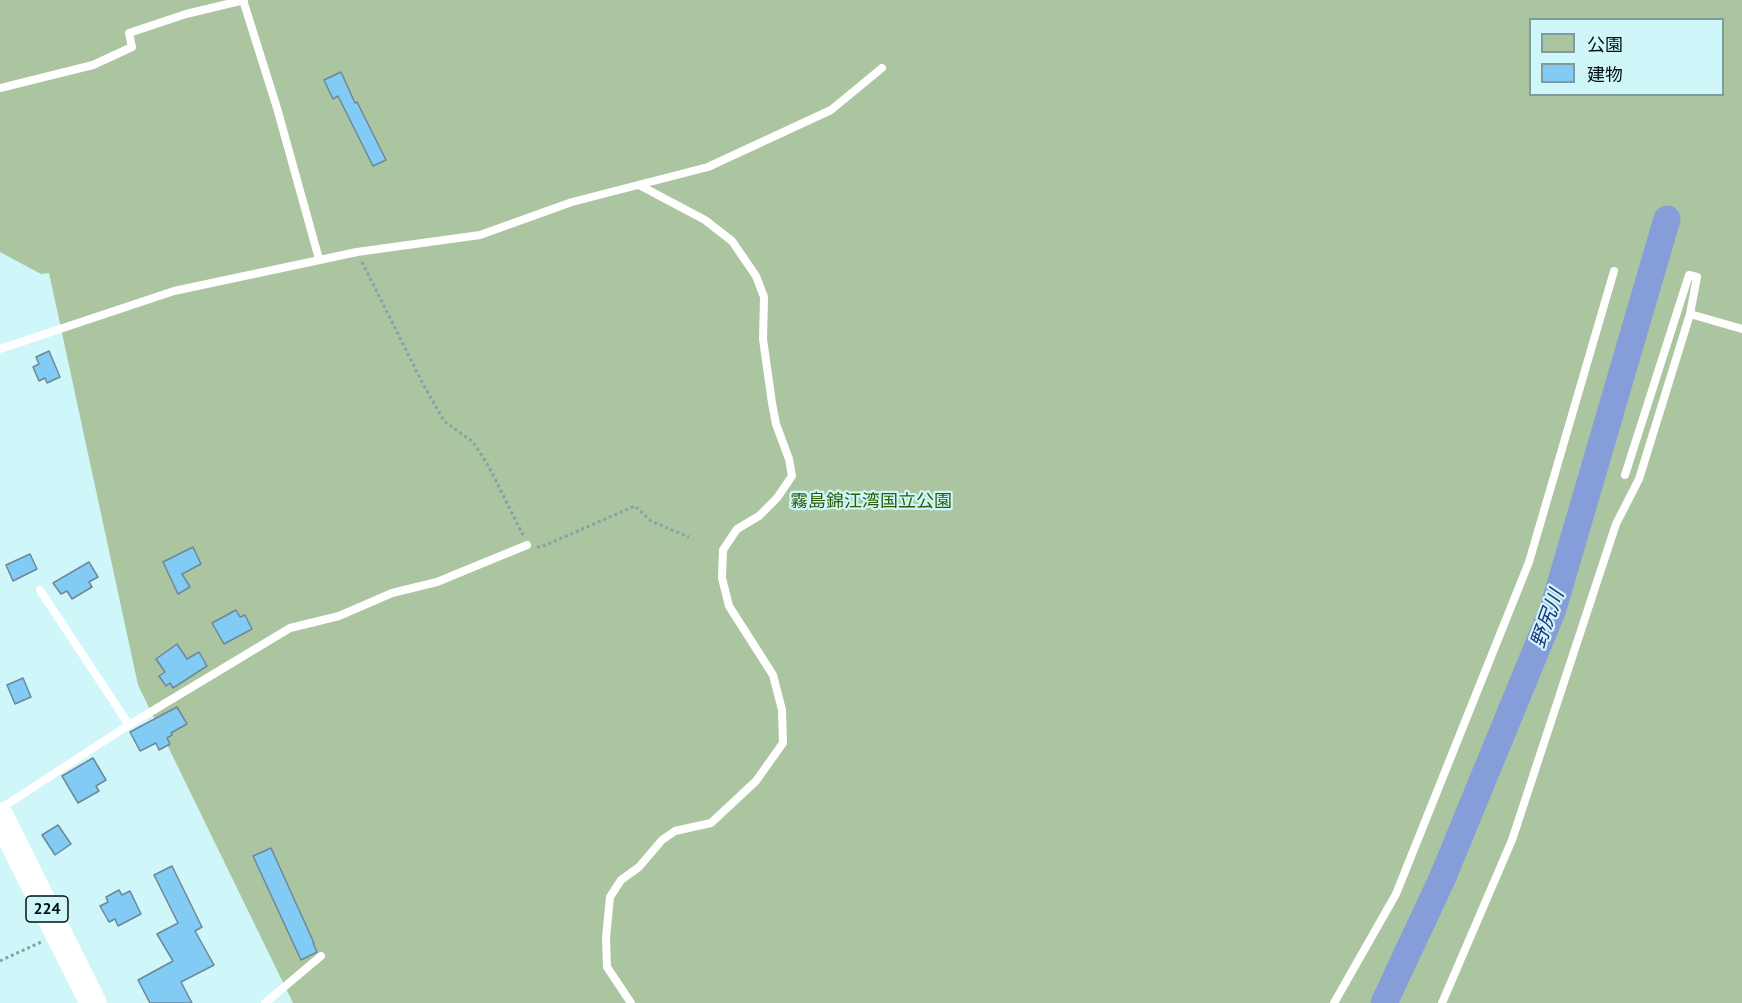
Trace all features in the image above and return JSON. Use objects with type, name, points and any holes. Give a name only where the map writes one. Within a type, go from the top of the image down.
[{"type":"highway","name":"224","points":[[0,816],[93,1003]]},
{"type":"lane","points":[[0,88],[93,65],[132,47],[129,33],[186,14],[243,0],[277,108],[319,259]]},
{"type":"lane","points":[[0,349],[174,291],[357,252],[480,235],[572,202],[708,166],[831,110],[882,68]]},
{"type":"lane","points":[[632,1003],[607,967],[606,938],[610,897],[621,880],[639,867],[669,835],[675,831],[711,823],[756,781],[783,743],[782,710],[773,675],[729,606],[722,578],[723,550],[737,529],[759,516],[777,498],[792,476],[772,403],[764,339],[764,297],[756,276],[732,241],[705,220],[639,185]]},
{"type":"lane","points":[[1334,1003],[1396,894],[1529,562],[1614,271]]},
{"type":"lane","points":[[1442,1003],[1512,840],[1616,524],[1639,479],[1690,314],[1697,277],[1689,275],[1624,475]]},
{"type":"lane","points":[[1690,314],[1742,329]]},
{"type":"lane","points":[[0,809],[129,725],[290,628],[339,615],[392,593],[437,582],[526,545]]},
{"type":"lane","points":[[40,590],[129,725]]},
{"type":"lane","points":[[265,1003],[321,956]]},
{"type":"path","points":[[357,252],[444,421],[473,442],[488,465],[522,531],[526,545],[541,547],[635,506],[651,521],[689,537]]},
{"type":"path","points":[[0,961],[60,935]]},
{"type":"green space","name":"霧島錦江湾国立公園","points":[[0,0],[1742,0],[1742,1003],[293,1003],[138,685],[49,273],[41,274],[0,252]]},
{"type":"building","points":[[341,72],[386,160],[373,166],[338,96],[333,99],[324,80]]},
{"type":"building","points":[[49,351],[60,377],[47,383],[45,378],[39,381],[33,367],[39,364],[36,357]]},
{"type":"building","points":[[193,547],[201,564],[182,574],[190,587],[178,594],[163,562]]},
{"type":"building","points":[[30,554],[37,569],[13,581],[6,565]]},
{"type":"building","points":[[89,562],[98,577],[89,582],[92,587],[72,599],[67,591],[61,594],[53,583]]},
{"type":"building","points":[[236,610],[240,617],[245,615],[252,629],[224,644],[212,623]]},
{"type":"building","points":[[177,644],[187,659],[199,652],[207,666],[173,688],[170,683],[166,686],[159,676],[165,672],[156,659]]},
{"type":"building","points":[[23,678],[31,697],[15,704],[7,685]]},
{"type":"building","points":[[177,707],[187,724],[171,733],[172,735],[167,738],[170,744],[159,750],[156,743],[140,751],[130,732]]},
{"type":"building","points":[[93,758],[106,780],[96,786],[99,791],[78,803],[62,776]]},
{"type":"building","points":[[58,825],[71,844],[55,855],[42,835]]},
{"type":"building","points":[[271,848],[317,952],[301,960],[253,856]]},
{"type":"building","points":[[172,866],[202,927],[195,931],[214,965],[181,982],[192,1003],[150,1003],[138,980],[173,961],[157,934],[178,923],[154,875]]},
{"type":"building","points":[[119,890],[122,895],[130,891],[141,914],[118,926],[115,919],[109,922],[100,906],[108,902],[106,897]]},
{"type":"waterway","name":"野尻川","points":[[1384,1003],[1442,879],[1553,609],[1667,219]]}]
